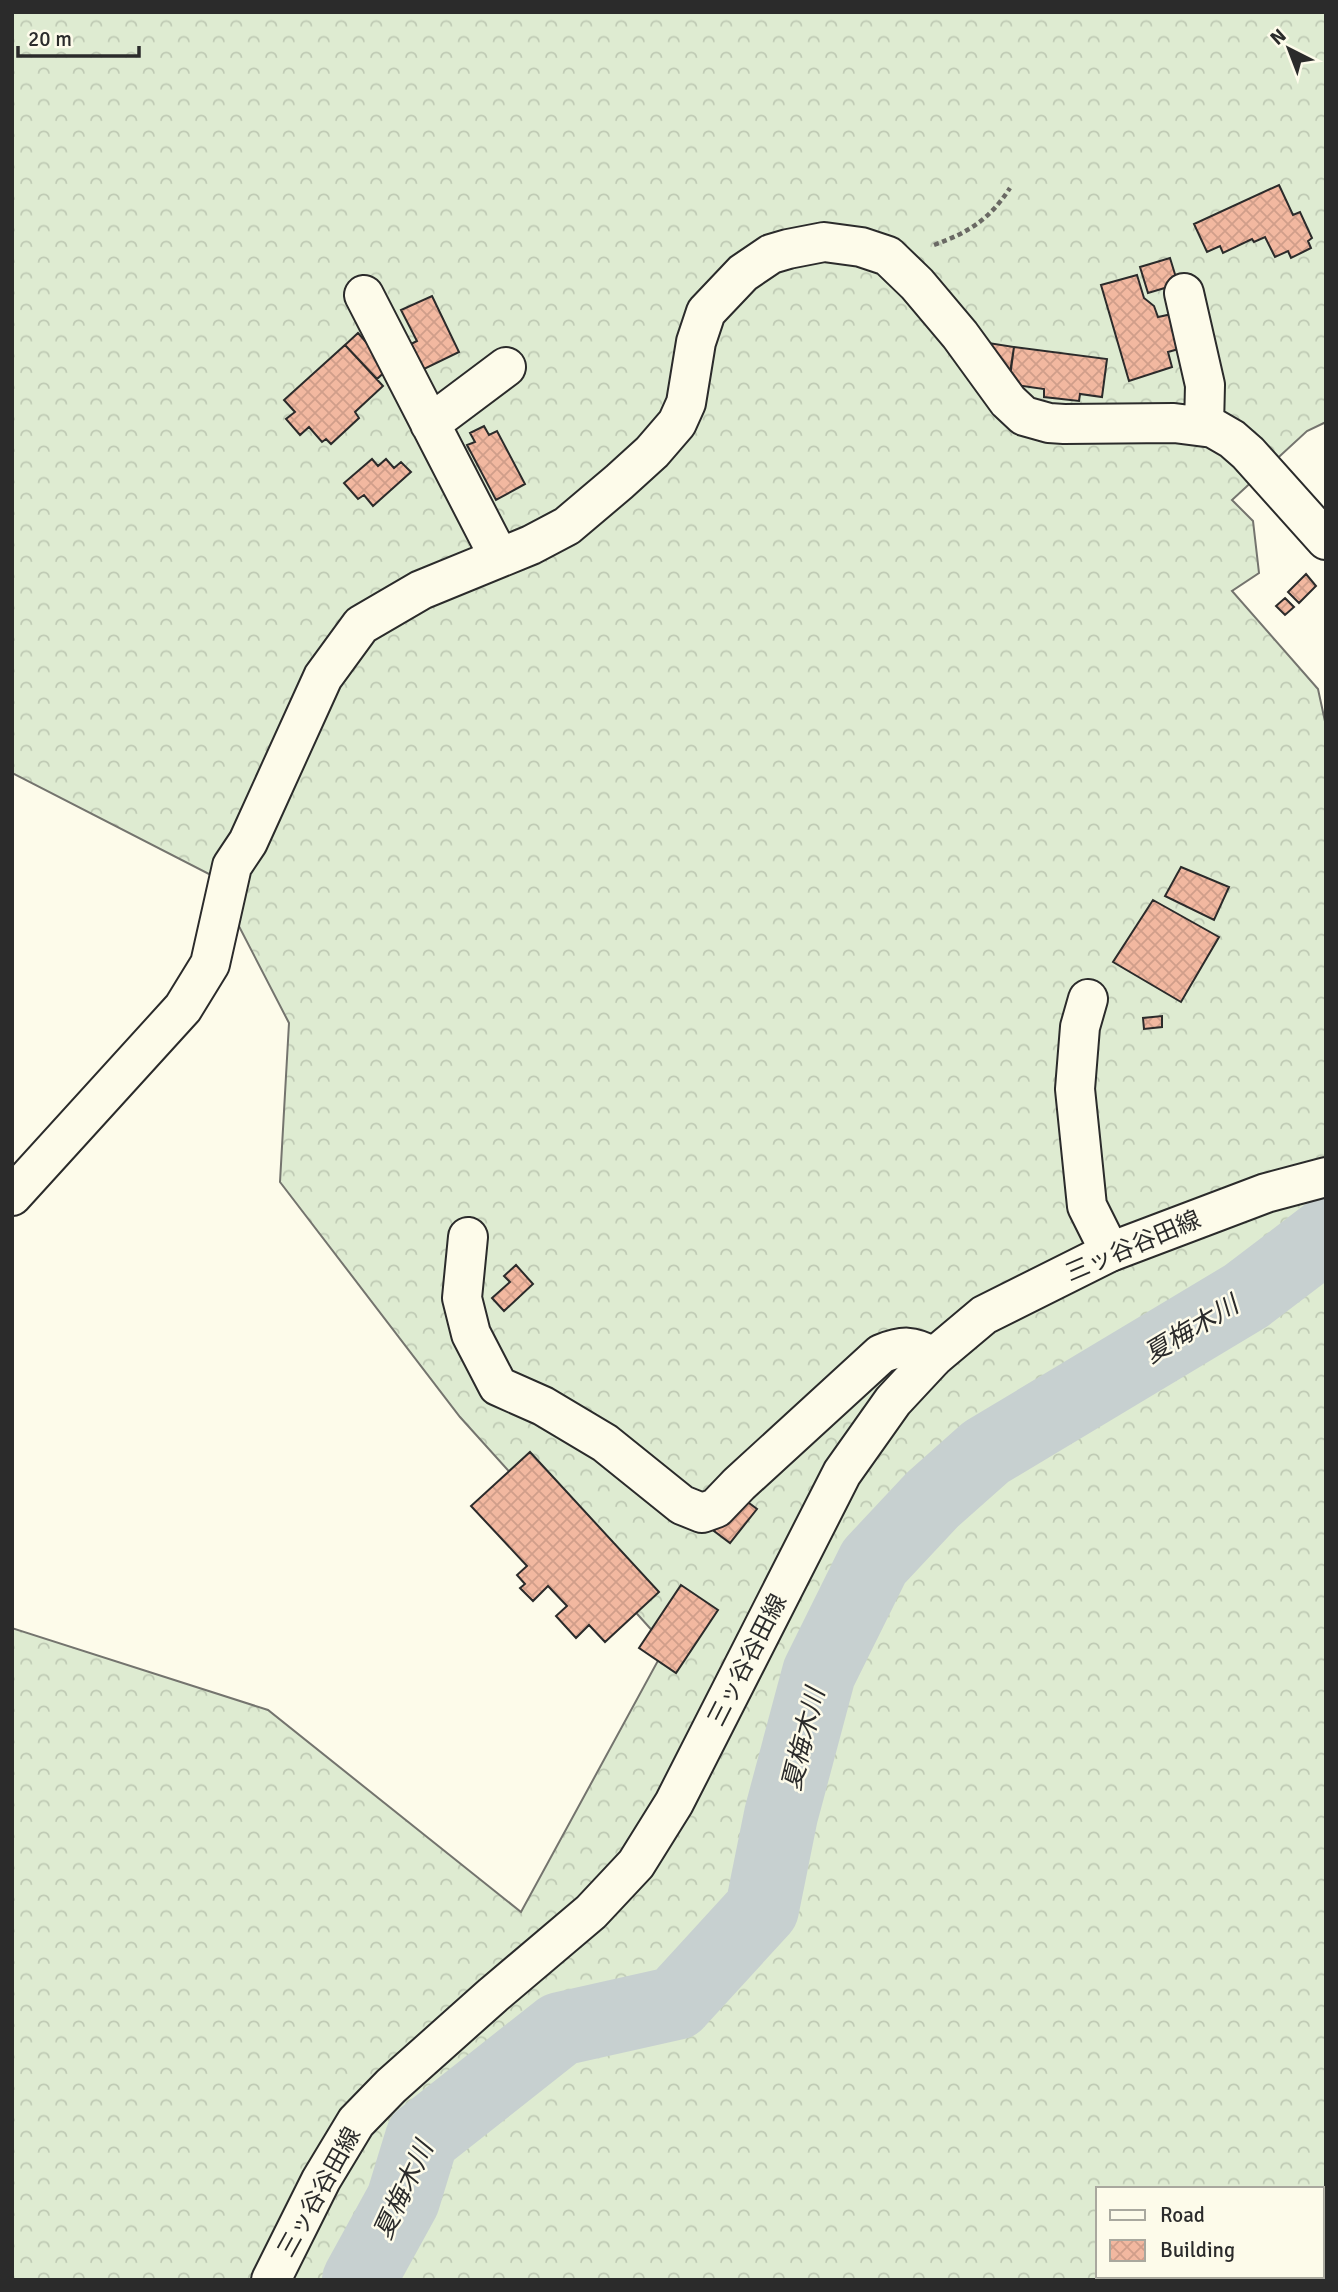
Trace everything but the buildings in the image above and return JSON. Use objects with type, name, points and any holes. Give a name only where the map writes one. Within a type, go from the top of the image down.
[{"type":"street","points":[[12,1196],[183,1009],[210,964],[232,866],[248,842],[323,677],[361,625],[421,590],[531,545],[568,526],[652,452],[677,423],[686,403],[696,342],[706,312],[743,273],[772,254],[824,242],[878,251],[888,256],[917,284],[960,335],[1008,401],[1024,416],[1042,422],[1065,424],[1174,423],[1213,428],[1248,453],[1326,540]]},
{"type":"street","points":[[1184,293],[1205,385],[1204,426]]},
{"type":"street","points":[[364,295],[499,557]]},
{"type":"street","points":[[430,424],[506,367]]},
{"type":"street","points":[[1088,999],[1078,1047],[1076,1102],[1087,1206],[1110,1252]]},
{"type":"street","name":"三ッ谷谷田線","points":[[271,2280],[321,2180],[356,2122],[391,2086],[591,1912],[636,1864],[674,1803],[842,1474],[893,1401],[934,1357],[984,1315],[1110,1252],[1266,1193],[1326,1177]]},
{"type":"street","points":[[468,1237],[462,1298],[471,1334],[498,1385],[544,1406],[605,1443],[682,1505],[702,1513],[716,1508],[881,1354],[901,1346],[921,1350],[934,1357]]},
{"type":"path","points":[[878,251],[896,247],[928,248],[972,229],[998,207],[1010,188]]},
{"type":"green space","points":[[12,12],[1326,12],[1326,422],[1307,431],[1232,500],[1253,521],[1259,573],[1232,591],[1318,689],[1326,726],[1326,2280],[12,2280],[12,1628],[268,1710],[521,1912],[666,1646],[460,1417],[280,1182],[289,1023],[213,876],[12,773]]},
{"type":"waterway","name":"夏梅木川","points":[[359,2280],[403,2200],[422,2138],[560,2029],[676,2003],[762,1909],[781,1815],[819,1673],[874,1562],[932,1500],[986,1452],[1246,1296],[1326,1235]]}]
